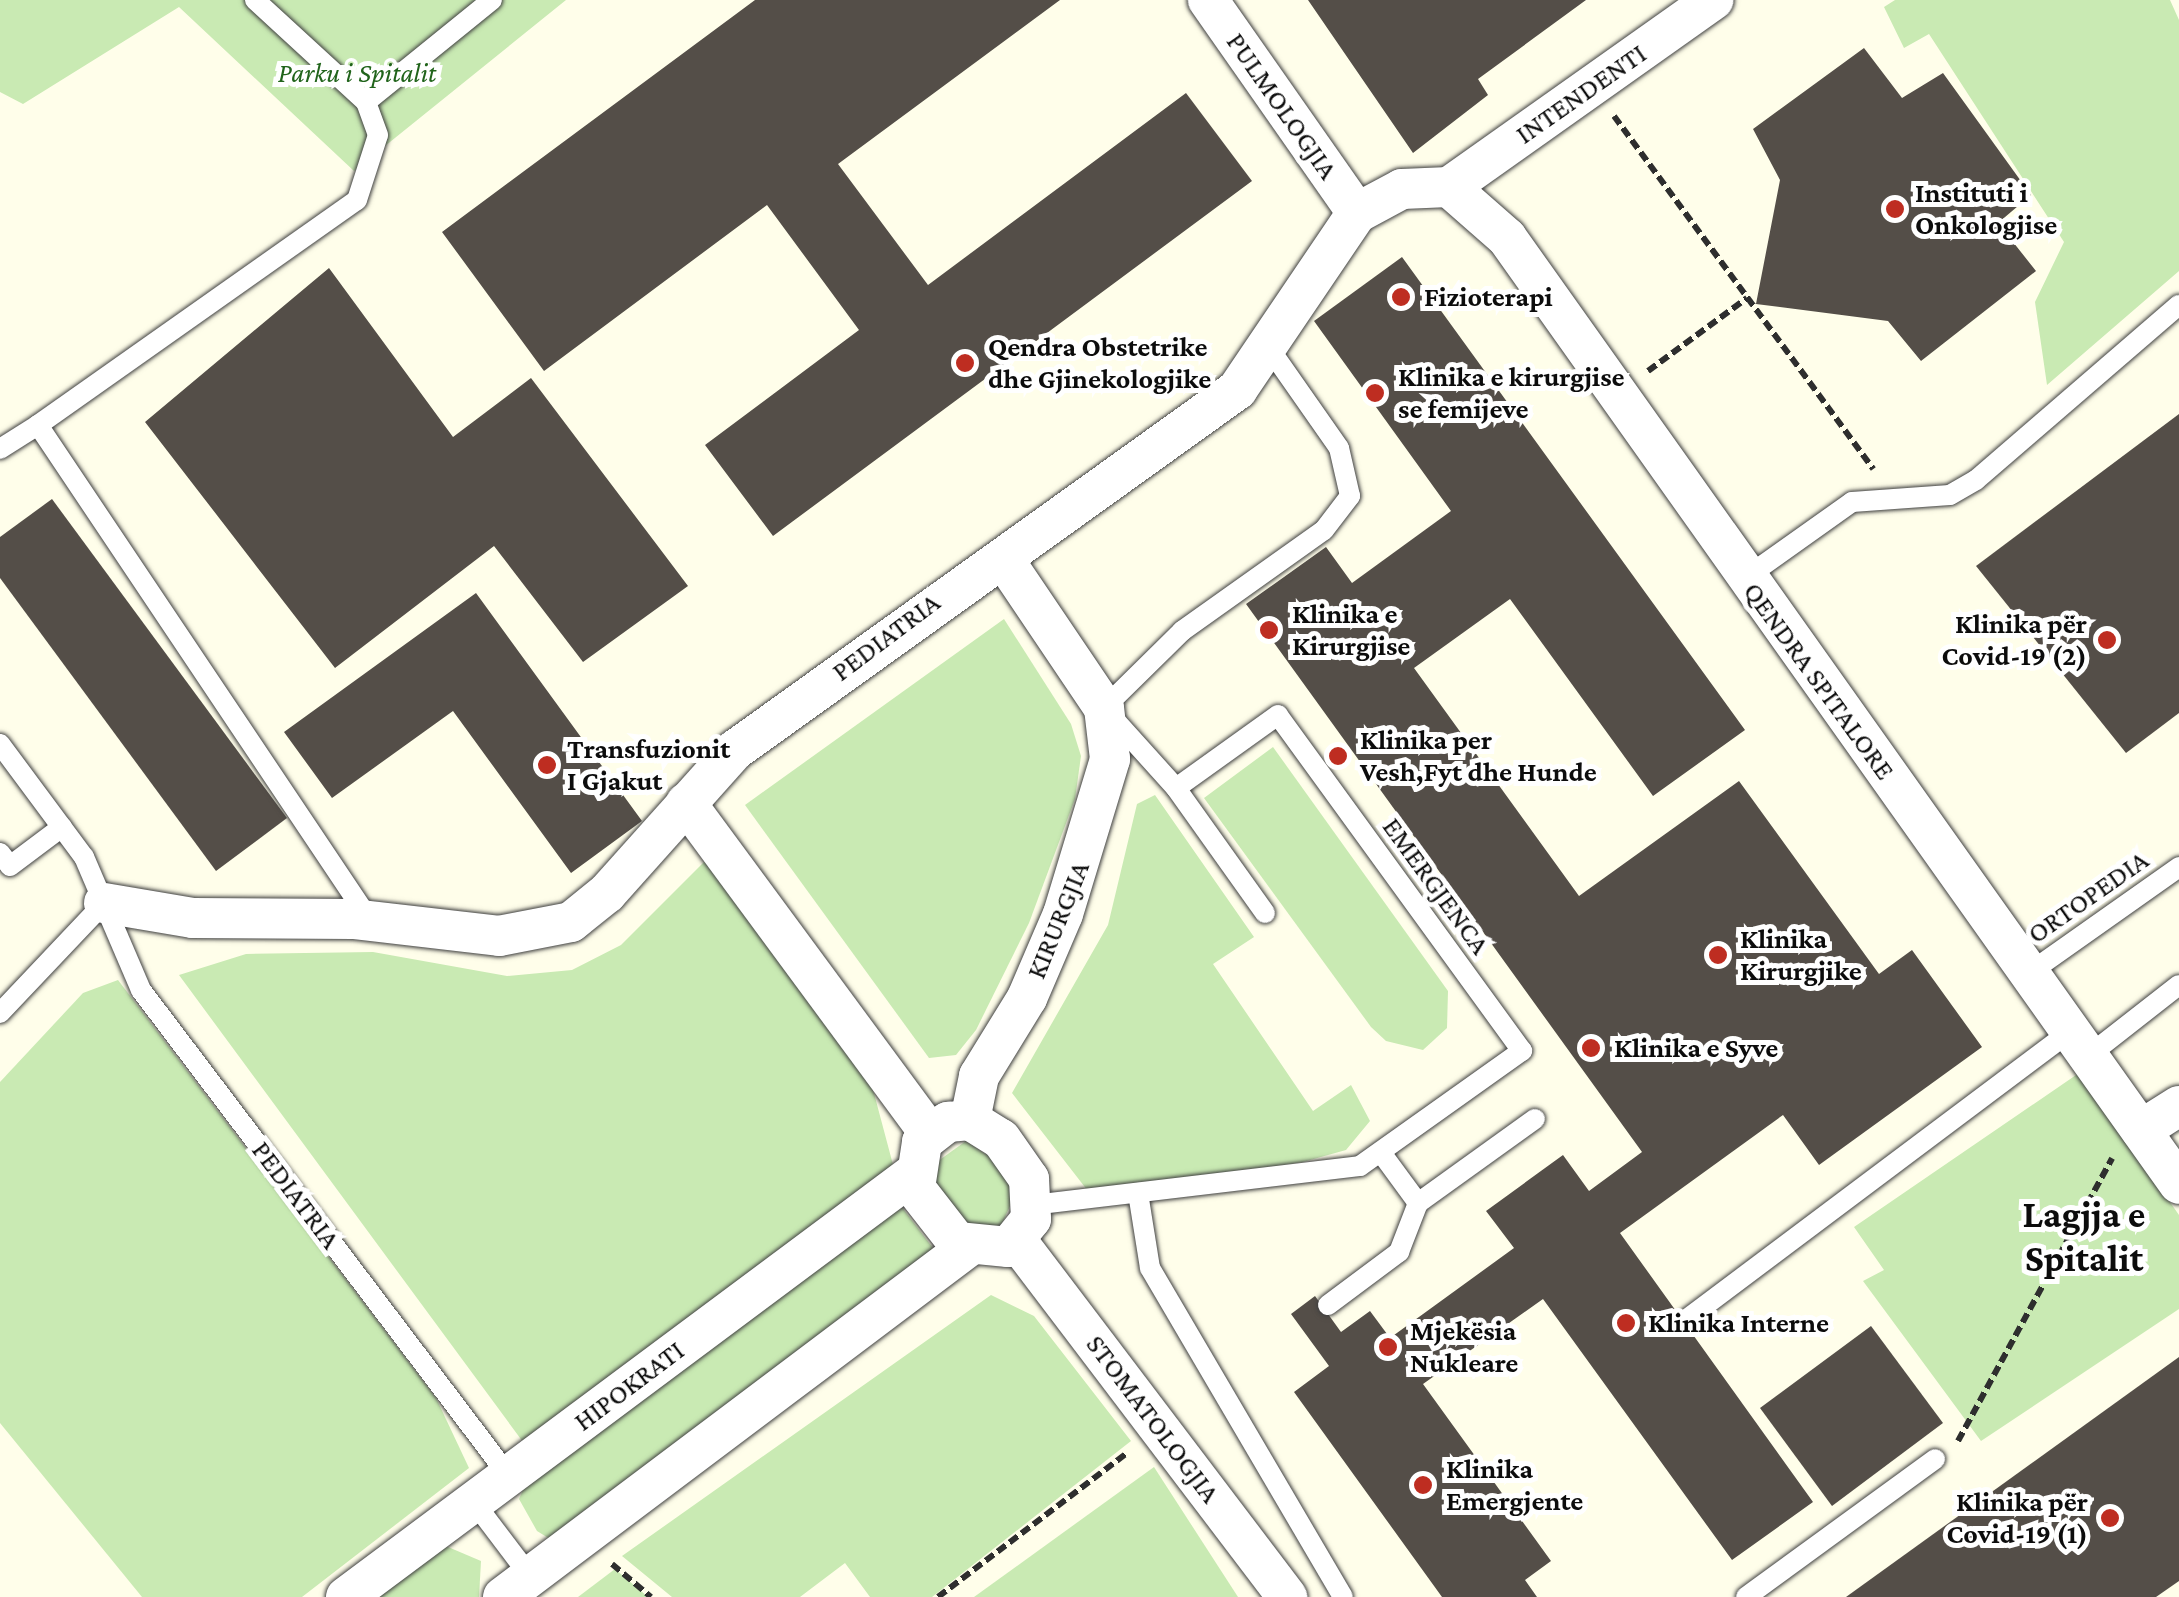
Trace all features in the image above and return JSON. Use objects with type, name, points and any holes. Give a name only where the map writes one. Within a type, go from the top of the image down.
[{"type":"street","name":"PULMOLOGJIA","points":[[1208,0],[1357,213]]},
{"type":"street","name":"INTENDENTI","points":[[1450,187],[1713,0]]},
{"type":"street","points":[[1357,213],[1402,189],[1450,187]]},
{"type":"street","name":"QENDRA SPITALORE","points":[[1450,187],[1507,238],[1744,578],[2179,1184]]},
{"type":"street","name":"PEDIATRIA","points":[[104,903],[230,921],[370,921],[499,936],[571,922],[607,894],[736,750],[948,590],[1004,560],[1217,406],[1269,348],[1306,280],[1357,213]]},
{"type":"street","name":"KIRURGJIA","points":[[970,1120],[979,1076],[1026,998],[1089,843],[1110,759],[1104,708],[1004,560]]},
{"type":"street","points":[[686,803],[929,1134]]},
{"type":"street","points":[[2140,1130],[2179,1106]]},
{"type":"street","points":[[970,1120],[992,1130],[1024,1168],[1025,1223],[996,1250],[968,1247],[934,1222],[912,1175],[929,1134],[970,1120]]},
{"type":"street","name":"HIPOKRATI","points":[[346,1597],[912,1175]]},
{"type":"street","name":"STOMATOLOGJIA","points":[[1025,1223],[1160,1428],[1287,1597]]},
{"type":"street","points":[[516,1587],[968,1247]]},
{"type":"lane","points":[[0,449],[357,200],[378,135],[366,102],[255,0]]},
{"type":"lane","points":[[366,102],[492,0]]},
{"type":"lane","points":[[1744,578],[1852,502],[1950,495],[1976,480],[2179,305]]},
{"type":"lane","points":[[1104,708],[1182,631],[1324,530],[1350,496],[1340,448],[1269,348]]},
{"type":"lane","points":[[38,425],[370,921]]},
{"type":"lane","name":"KIRURGJIA","points":[[1104,708],[1176,788],[1265,913]]},
{"type":"lane","name":"EMERGJENCA","points":[[1025,1223],[1138,1193],[1339,1170],[1382,1154],[1522,1051],[1278,715],[1176,788]]},
{"type":"lane","name":"PEDIATRIA","points":[[0,744],[62,827],[104,903],[141,990],[508,1476]]},
{"type":"lane","points":[[0,853],[10,866],[62,827]]},
{"type":"lane","name":"ORTOPEDIA","points":[[2029,972],[2179,867]]},
{"type":"lane","points":[[0,1013],[104,903]]},
{"type":"lane","points":[[1687,1319],[2079,1043],[2179,985]]},
{"type":"lane","points":[[1328,1305],[1399,1252],[1418,1203],[1534,1119]]},
{"type":"lane","points":[[1382,1154],[1418,1203]]},
{"type":"lane","points":[[1138,1193],[1150,1268],[1344,1597]]},
{"type":"lane","points":[[1746,1597],[1935,1459]]},
{"type":"lane","points":[[473,1502],[516,1587]]},
{"type":"path","points":[[1593,86],[1894,498]]},
{"type":"path","points":[[1616,394],[1748,298]]},
{"type":"path","points":[[1935,1459],[1957,1443],[2120,1144],[2140,1130]]},
{"type":"path","points":[[938,1597],[1160,1428]]},
{"type":"green space","name":"Parku i Spitalit","points":[[0,0],[566,0],[354,171],[179,7],[23,104],[0,92]]},
{"type":"green space","points":[[1895,0],[2170,0],[2179,20],[2179,271],[2047,385],[2035,302],[2064,242],[1929,34],[1904,48],[1884,7]]},
{"type":"green space","points":[[1004,619],[1071,724],[1081,756],[1075,799],[1029,923],[976,1030],[956,1055],[929,1058],[745,805]]},
{"type":"green space","points":[[1273,747],[1448,991],[1447,1028],[1423,1050],[1386,1041],[1371,1027],[1204,798]]},
{"type":"green space","points":[[1155,795],[1254,937],[1213,964],[1313,1111],[1351,1085],[1370,1121],[1346,1150],[1303,1162],[1091,1195],[1012,1093],[1108,925],[1137,804]]},
{"type":"green space","points":[[710,856],[871,1082],[896,1176],[523,1442],[179,975],[246,954],[373,952],[507,976],[572,970],[621,945]]},
{"type":"green space","points":[[118,980],[436,1398],[469,1468],[302,1597],[142,1597],[0,1423],[0,1082],[83,993]]},
{"type":"green space","points":[[2079,1073],[2179,1215],[2179,1309],[1981,1441],[1863,1281],[1884,1270],[1854,1227]]},
{"type":"green space","points":[[966,1141],[1005,1167],[1013,1199],[1002,1224],[989,1230],[964,1225],[934,1191],[934,1164]]},
{"type":"green space","points":[[901,1206],[939,1256],[550,1539],[537,1531],[519,1499],[526,1483]]},
{"type":"green space","points":[[991,1295],[1034,1316],[1131,1441],[932,1597],[870,1597],[845,1563],[800,1597],[672,1597],[622,1556]]},
{"type":"green space","points":[[1154,1467],[1238,1597],[974,1597]]},
{"type":"green space","points":[[441,1544],[481,1561],[479,1597],[374,1597]]},
{"type":"green space","points":[[615,1569],[648,1597],[578,1597]]},
{"type":"building","points":[[755,0],[1060,0],[838,164],[928,285],[1186,93],[1252,181],[773,536],[705,445],[859,330],[767,205],[544,371],[442,232]]},
{"type":"building","points":[[1308,0],[1586,0],[1478,79],[1488,95],[1413,153]]},
{"type":"building","name":"Instituti i Onkologjise","points":[[1864,48],[1902,98],[1943,73],[2031,195],[1998,223],[2036,271],[1921,361],[1888,321],[1756,304],[1780,180],[1753,129]]},
{"type":"building","points":[[1402,257],[1745,730],[1653,796],[1510,599],[1414,668],[1579,896],[1739,781],[1879,974],[1912,950],[1982,1047],[1819,1165],[1783,1115],[1620,1233],[1813,1502],[1732,1560],[1543,1299],[1423,1384],[1551,1561],[1525,1580],[1537,1597],[1442,1597],[1294,1392],[1329,1366],[1291,1314],[1315,1296],[1341,1332],[1370,1311],[1390,1338],[1514,1248],[1486,1211],[1563,1155],[1589,1191],[1642,1152],[1246,604],[1326,547],[1352,583],[1451,511],[1314,321]]},
{"type":"building","points":[[329,268],[453,437],[531,378],[688,586],[583,662],[494,546],[335,668],[145,422]]},
{"type":"building","name":"Klinika për Covid-19 (2)","points":[[2179,414],[2179,713],[2126,753],[1976,566]]},
{"type":"building","points":[[52,499],[287,818],[216,871],[0,578],[0,537]]},
{"type":"building","name":"Transfuzionit I Gjakut","points":[[476,593],[642,821],[571,873],[453,711],[332,798],[284,732]]},
{"type":"building","points":[[1871,1326],[1943,1423],[1832,1506],[1760,1408]]},
{"type":"building","points":[[2179,1357],[2179,1581],[2156,1597],[1846,1597]]},
{"type":"place","name":"Instituti i Onkologjise","points":[[1895,209]]},
{"type":"place","name":"Fizioterapi","points":[[1401,297]]},
{"type":"place","name":"Qendra Obstetrike dhe Gjinekologjike","points":[[965,363]]},
{"type":"place","name":"Klinika e kirurgjise se femijeve","points":[[1375,393]]},
{"type":"place","name":"Klinika e Kirurgjise","points":[[1269,630]]},
{"type":"place","name":"Klinika për Covid-19 (2)","points":[[2107,640]]},
{"type":"place","name":"Klinika per Vesh,Fyt dhe Hunde","points":[[1338,756]]},
{"type":"place","name":"Transfuzionit I Gjakut","points":[[547,765]]},
{"type":"place","name":"Klinika Kirurgjike","points":[[1718,955]]},
{"type":"place","name":"Klinika e Syve","points":[[1591,1048]]},
{"type":"place","name":"Klinika Interne","points":[[1626,1323]]},
{"type":"place","name":"Mjekësia Nukleare","points":[[1388,1347]]},
{"type":"place","name":"Klinika Emergjente","points":[[1423,1485]]},
{"type":"place","name":"Klinika për Covid-19 (1)","points":[[2110,1518]]},
{"type":"district","name":"Lagjja e Spitalit","points":[[2084,1237]]}]
